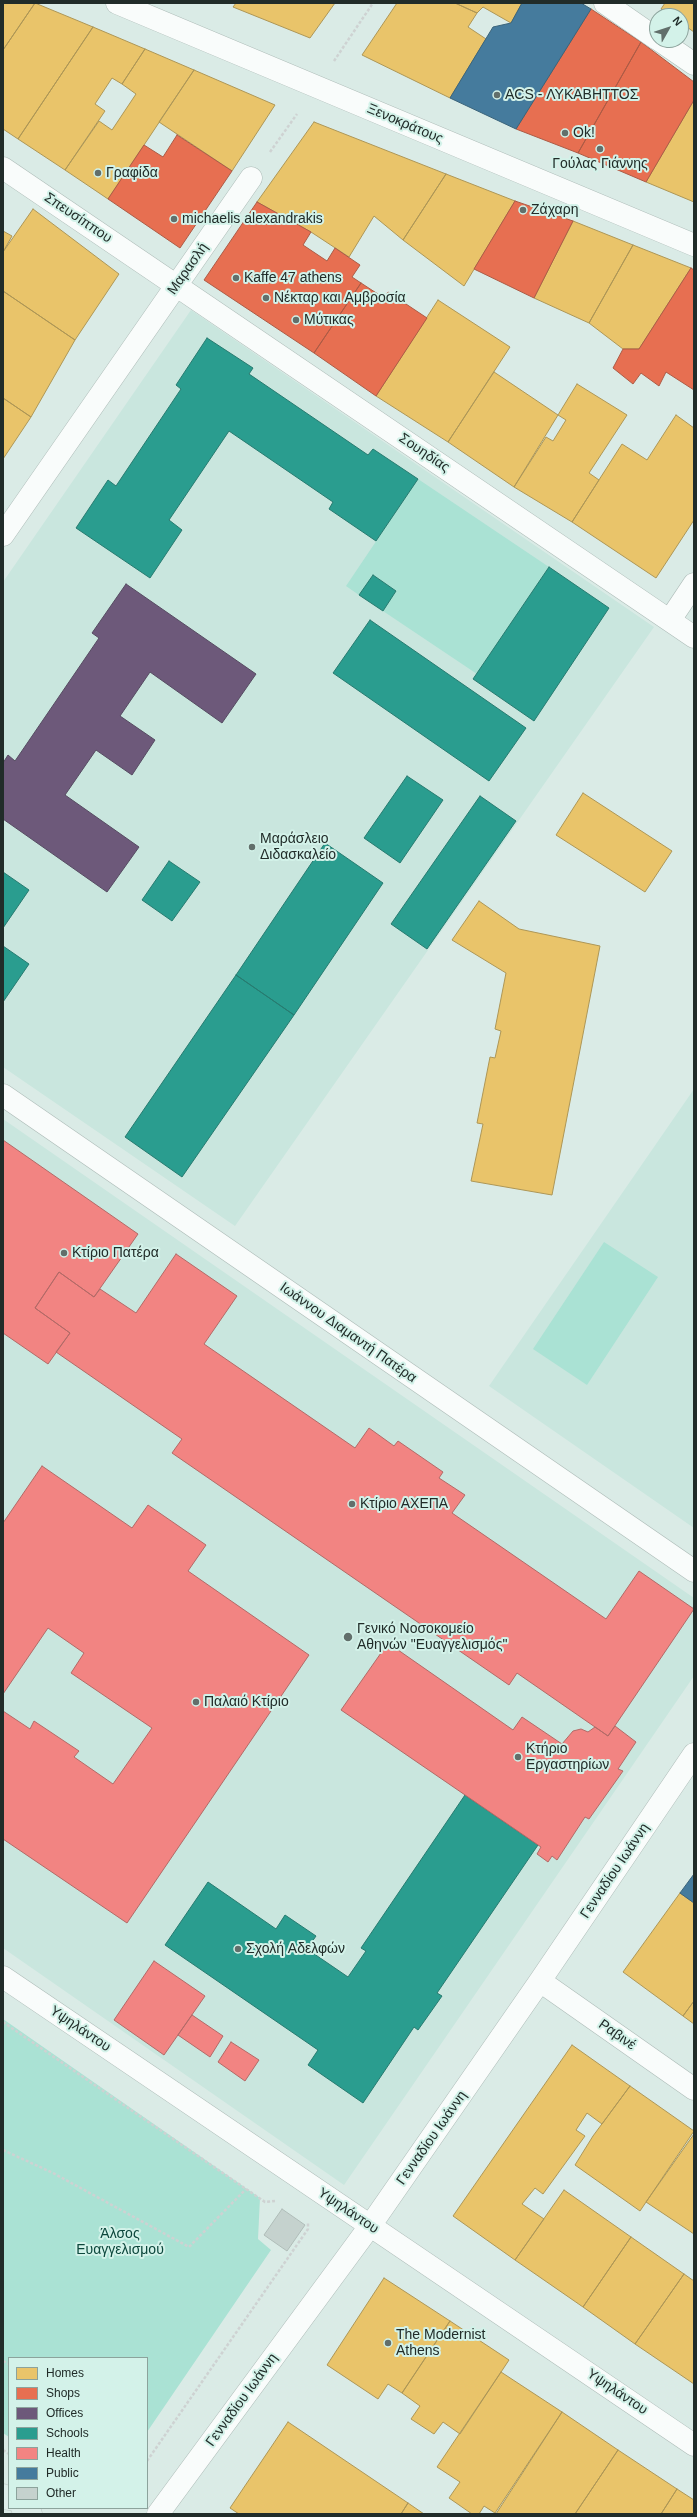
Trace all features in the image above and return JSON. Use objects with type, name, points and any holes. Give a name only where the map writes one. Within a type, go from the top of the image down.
[{"type":"street","name":"Ξενοκράτους","points":[[117,3],[694,245]]},
{"type":"street","points":[[605,3],[649,33]]},
{"type":"street","points":[[671,48],[694,64]]},
{"type":"street","name":"Σπευσίππου","points":[[3,168],[153,269]]},
{"type":"street","name":"Μαρασλή","points":[[3,535],[251,178]]},
{"type":"street","name":"Σουηδίας","points":[[153,269],[694,637]]},
{"type":"street","points":[[670,620],[694,584]]},
{"type":"street","name":"Ιωάννου Διαμαντή Πατέρα","points":[[3,1095],[694,1571]]},
{"type":"street","name":"Γενναδίου Ιωάννη","points":[[158,2514],[370,2226],[540,1981],[694,1754]]},
{"type":"street","name":"Υψηλάντου","points":[[3,1977],[694,2445]]},
{"type":"street","name":"Ραβινέ","points":[[540,1981],[694,2088]]},
{"type":"path","points":[[251,178],[317,87],[373,3]]},
{"type":"path","points":[[3,2022],[265,2202],[280,2200]]},
{"type":"path","points":[[3,2150],[53,2173],[189,2247],[246,2189]]},
{"type":"path","points":[[148,2459],[308,2229],[308,2220]]},
{"type":"shaded area","name":"Μαράσλειο Διδασκαλείο","points":[[191,310],[654,627],[235,1226],[3,1067],[3,582]]},
{"type":"shaded area","points":[[694,1089],[694,1528],[489,1386]]},
{"type":"shaded area","name":"Γενικό Νοσοκομείο Αθηνών \"Ευαγγελισμός\"","points":[[3,1119],[694,1598],[694,1676],[344,2185],[3,1948]]},
{"type":"green space","points":[[418,479],[549,567],[477,674],[383,611],[396,591],[373,575],[359,595],[346,586]]},
{"type":"green space","points":[[604,1242],[658,1277],[587,1385],[533,1349]]},
{"type":"green space","name":"Άλσος Ευαγγελισμού","points":[[3,2019],[260,2198],[258,2239],[271,2250],[148,2431],[148,2357],[8,2357],[8,2436],[3,2433]]},
{"type":"building: Homes","points":[[3,3],[35,3],[3,50]]},
{"type":"building: Homes","points":[[35,3],[93,27],[18,139],[3,129],[3,50]]},
{"type":"building: Homes","points":[[236,3],[335,3],[310,38],[233,7]]},
{"type":"building: Homes","points":[[397,3],[455,3],[477,13],[468,27],[486,39],[450,98],[362,55]]},
{"type":"building: Homes","points":[[455,3],[522,3],[511,23],[483,7],[477,13]]},
{"type":"building: Homes","points":[[665,3],[694,3],[694,32],[689,29],[689,8],[662,8]]},
{"type":"building: Homes","points":[[93,27],[145,49],[122,84],[112,78],[95,104],[105,111],[65,170],[18,139]]},
{"type":"building: Homes","points":[[145,49],[194,70],[108,199],[65,170],[99,121],[112,130],[136,94],[122,84]]},
{"type":"building: Homes","points":[[194,70],[275,105],[232,171],[159,122]]},
{"type":"building: Homes","points":[[694,100],[694,202],[646,182]]},
{"type":"building: Homes","points":[[314,122],[446,174],[403,240],[374,216],[349,257],[311,232],[257,202]]},
{"type":"building: Homes","points":[[446,174],[515,201],[464,286],[403,240]]},
{"type":"building: Homes","points":[[33,209],[119,274],[75,340],[3,291],[3,252]]},
{"type":"building: Homes","points":[[573,221],[633,245],[589,323],[534,298]]},
{"type":"building: Homes","points":[[3,231],[12,236],[3,252]]},
{"type":"building: Homes","points":[[633,245],[691,268],[639,349],[623,349],[589,323]]},
{"type":"building: Homes","points":[[3,291],[75,340],[31,417],[3,398]]},
{"type":"building: Homes","points":[[438,300],[510,347],[448,442],[376,396]]},
{"type":"building: Homes","points":[[494,372],[558,415],[514,487],[448,442]]},
{"type":"building: Homes","points":[[577,384],[627,415],[589,473],[599,480],[572,522],[514,487],[546,437],[553,441],[566,420],[558,415]]},
{"type":"building: Homes","points":[[3,398],[31,417],[3,459]]},
{"type":"building: Homes","points":[[676,415],[694,428],[694,520],[656,578],[572,522],[622,444],[647,460]]},
{"type":"building: Homes","points":[[583,793],[672,851],[645,892],[556,835]]},
{"type":"building: Homes","points":[[479,901],[519,929],[600,946],[552,1195],[471,1181],[483,1124],[477,1123],[490,1057],[495,1058],[501,1031],[495,1029],[506,973],[452,940]]},
{"type":"building: Homes","points":[[680,1893],[694,1903],[694,2001],[683,2016],[623,1972]]},
{"type":"building: Homes","points":[[694,2001],[694,2024],[683,2016]]},
{"type":"building: Homes","points":[[572,2045],[630,2086],[602,2124],[587,2113],[576,2130],[585,2136],[543,2194],[535,2188],[522,2204],[544,2219],[515,2260],[453,2216]]},
{"type":"building: Homes","points":[[630,2086],[694,2131],[640,2211],[575,2165],[593,2136]]},
{"type":"building: Homes","points":[[694,2134],[694,2234],[646,2202]]},
{"type":"building: Homes","points":[[564,2190],[631,2237],[583,2307],[515,2260]]},
{"type":"building: Homes","points":[[631,2237],[684,2274],[635,2344],[583,2307]]},
{"type":"building: Homes","points":[[684,2274],[694,2281],[694,2384],[635,2344]]},
{"type":"building: Homes","name":"The Modernist Athens","points":[[384,2278],[450,2321],[402,2393],[388,2384],[378,2399],[327,2365]]},
{"type":"building: Homes","points":[[450,2321],[509,2360],[460,2434],[443,2422],[434,2434],[411,2419],[420,2406],[402,2393]]},
{"type":"building: Homes","points":[[501,2372],[562,2412],[495,2513],[484,2506],[479,2514],[472,2514],[449,2498],[460,2482],[437,2467]]},
{"type":"building: Homes","points":[[562,2412],[618,2450],[575,2514],[496,2514]]},
{"type":"building: Homes","points":[[288,2422],[408,2503],[401,2514],[239,2514],[230,2508]]},
{"type":"building: Homes","points":[[618,2450],[677,2489],[661,2514],[575,2514]]},
{"type":"building: Homes","points":[[677,2489],[694,2500],[694,2514],[661,2514]]},
{"type":"building: Homes","points":[[408,2503],[424,2514],[401,2514]]},
{"type":"building: Shops","points":[[591,9],[641,42],[578,153],[516,129]]},
{"type":"building: Shops","points":[[641,42],[694,82],[694,100],[646,182],[578,153]]},
{"type":"building: Shops","points":[[177,135],[232,171],[180,248],[108,199],[144,145],[163,157]]},
{"type":"building: Shops","points":[[515,201],[573,221],[534,298],[474,269]]},
{"type":"building: Shops","points":[[257,202],[311,232],[303,245],[327,261],[335,248],[360,265],[352,277],[361,283],[314,353],[204,280]]},
{"type":"building: Shops","points":[[691,268],[694,270],[694,390],[666,372],[659,386],[641,373],[633,384],[613,368],[623,349],[639,349]]},
{"type":"building: Shops","points":[[361,283],[384,298],[388,292],[427,318],[376,396],[314,353]]},
{"type":"building: Offices","points":[[126,584],[256,674],[222,723],[150,672],[120,716],[155,740],[132,775],[96,750],[65,795],[139,847],[107,892],[3,819],[3,763],[8,755],[15,761],[99,638],[92,633]]},
{"type":"building: Schools","points":[[207,338],[253,368],[249,374],[368,455],[373,449],[418,479],[376,541],[329,509],[333,502],[229,431],[169,520],[182,530],[150,578],[76,528],[108,480],[116,486],[181,389],[176,385]]},
{"type":"building: Schools","points":[[549,567],[609,608],[534,721],[473,679]]},
{"type":"building: Schools","points":[[373,575],[396,591],[383,611],[359,595]]},
{"type":"building: Schools","points":[[370,620],[526,728],[489,781],[333,673]]},
{"type":"building: Schools","points":[[407,776],[443,800],[400,863],[364,838]]},
{"type":"building: Schools","points":[[480,796],[516,821],[427,949],[391,924]]},
{"type":"building: Schools","points":[[325,843],[383,883],[294,1015],[236,975]]},
{"type":"building: Schools","points":[[169,861],[200,882],[172,921],[142,900]]},
{"type":"building: Schools","points":[[3,872],[29,890],[3,928]]},
{"type":"building: Schools","points":[[3,946],[29,964],[3,1002]]},
{"type":"building: Schools","points":[[236,975],[294,1015],[182,1177],[125,1137]]},
{"type":"building: Schools","name":"Σχολή Αδελφών","points":[[465,1795],[538,1845],[437,1993],[442,1996],[418,2030],[414,2027],[363,2103],[308,2065],[318,2050],[165,1945],[208,1882],[276,1929],[285,1915],[316,1936],[307,1949],[348,1977],[366,1951],[361,1948]]},
{"type":"building: Health","name":"Κτίριο Πατέρα","points":[[3,1140],[138,1234],[94,1297],[59,1272],[35,1308],[70,1333],[48,1364],[3,1333]]},
{"type":"building: Health","name":"Κτίριο ΑΧΕΠΑ","points":[[176,1254],[237,1296],[204,1344],[355,1448],[369,1428],[394,1446],[398,1441],[443,1472],[439,1478],[465,1495],[452,1513],[606,1619],[639,1571],[694,1609],[608,1736],[517,1673],[509,1685],[172,1453],[182,1439],[56,1352],[70,1333],[35,1308],[59,1272],[94,1297],[100,1289],[136,1313]]},
{"type":"building: Health","name":"Παλαιό Κτίριο","points":[[42,1466],[132,1528],[148,1505],[206,1545],[188,1571],[309,1655],[127,1923],[3,1839],[3,1711],[30,1729],[34,1721],[79,1751],[74,1757],[113,1784],[152,1728],[71,1673],[84,1653],[48,1628],[3,1694],[3,1523]]},
{"type":"building: Health","name":"Κτήριο Εργαστηρίων","points":[[388,1643],[513,1730],[522,1717],[562,1744],[573,1731],[581,1729],[588,1732],[595,1727],[608,1736],[615,1726],[636,1742],[618,1769],[623,1771],[589,1819],[585,1817],[557,1860],[552,1856],[548,1862],[537,1854],[541,1847],[341,1710]]},
{"type":"building: Health","points":[[154,1961],[205,1996],[164,2055],[114,2020]]},
{"type":"building: Health","points":[[192,2015],[223,2036],[210,2057],[178,2035]]},
{"type":"building: Health","points":[[231,2042],[259,2060],[245,2081],[218,2062]]},
{"type":"building: Public","points":[[522,3],[581,3],[591,9],[516,129],[450,98],[493,27],[511,23]]},
{"type":"building: Public","points":[[694,1874],[694,1903],[680,1893]]},
{"type":"building: Other","points":[[282,2209],[305,2225],[287,2251],[264,2235]]},
{"type":"place","name":"ACS - ΛΥΚΑΒΗΤΤΟΣ","points":[[497,95]]},
{"type":"place","name":"Ok!","points":[[565,133]]},
{"type":"place","name":"Γούλας Γιάννης","points":[[600,149]]},
{"type":"place","name":"Γραφίδα","points":[[98,173]]},
{"type":"place","name":"Ζάχαρη","points":[[523,210]]},
{"type":"place","name":"michaelis alexandrakis","points":[[174,219]]},
{"type":"place","name":"Kaffe 47 athens","points":[[236,278]]},
{"type":"place","name":"Νέκταρ και Αμβροσία","points":[[266,298]]},
{"type":"place","name":"Μύτικας","points":[[296,320]]},
{"type":"place","name":"Μαράσλειο Διδασκαλείο","points":[[252,847]]},
{"type":"place","name":"Κτίριο Πατέρα","points":[[64,1253]]},
{"type":"place","name":"Κτίριο ΑΧΕΠΑ","points":[[352,1504]]},
{"type":"place","name":"Γενικό Νοσοκομείο Αθηνών \"Ευαγγελισμός\"","points":[[348,1637]]},
{"type":"place","name":"Παλαιό Κτίριο","points":[[196,1702]]},
{"type":"place","name":"Κτήριο Εργαστηρίων","points":[[518,1757]]},
{"type":"place","name":"Σχολή Αδελφών","points":[[238,1949]]},
{"type":"place","name":"The Modernist Athens","points":[[388,2343]]}]
